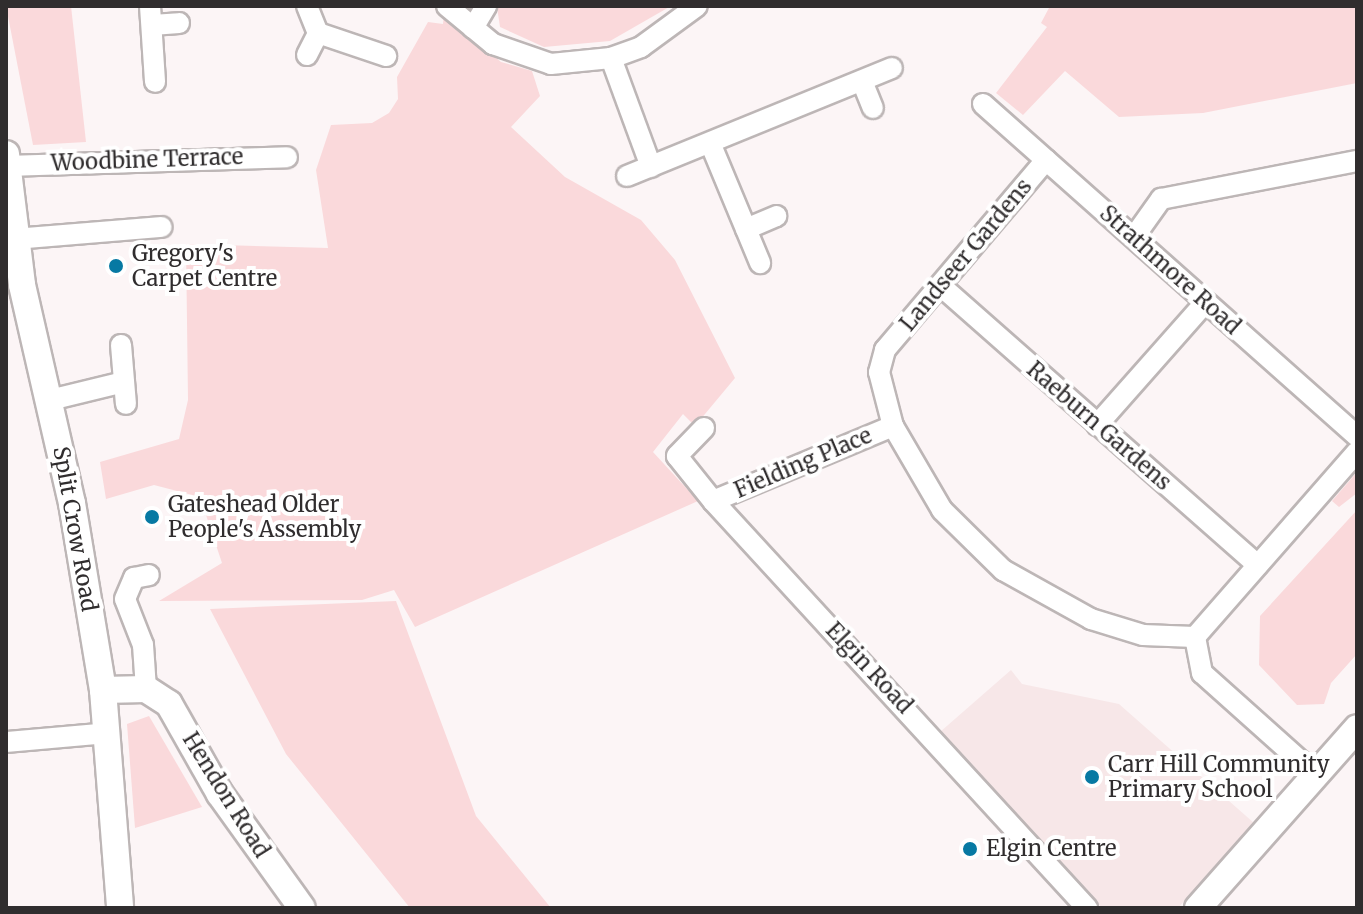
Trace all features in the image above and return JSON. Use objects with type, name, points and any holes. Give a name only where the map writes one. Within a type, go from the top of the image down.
[{"type":"street","points":[[307,6],[318,33],[307,55]]},
{"type":"street","points":[[447,6],[493,44],[551,64],[611,58],[666,33],[697,6]]},
{"type":"street","points":[[473,28],[486,6]]},
{"type":"street","points":[[155,82],[151,16],[179,23]]},
{"type":"street","points":[[318,33],[386,56]]},
{"type":"street","points":[[611,58],[651,167]]},
{"type":"street","points":[[627,176],[711,145],[892,68]]},
{"type":"street","points":[[862,81],[873,108]]},
{"type":"street","name":"Strathmore Road","points":[[983,104],[1357,436]]},
{"type":"street","points":[[711,145],[760,263]]},
{"type":"street","name":"Woodbine Terrace","points":[[7,160],[287,157]]},
{"type":"street","name":"Split Crow Road","points":[[7,160],[15,239],[50,400],[103,690],[109,733],[120,908]]},
{"type":"street","name":"Landseer Gardens","points":[[893,426],[879,372],[885,350],[1046,160]]},
{"type":"street","points":[[1134,237],[1161,199],[1357,161]]},
{"type":"street","points":[[746,229],[776,216]]},
{"type":"street","points":[[15,239],[162,227]]},
{"type":"street","name":"Raeburn Gardens","points":[[941,286],[1258,565]]},
{"type":"street","points":[[1097,425],[1206,302]]},
{"type":"street","points":[[121,345],[126,404]]},
{"type":"street","points":[[50,400],[124,382]]},
{"type":"street","points":[[893,426],[942,510],[1023,585],[1104,623],[1143,635],[1195,637]]},
{"type":"street","name":"Fielding Place","points":[[713,501],[893,426]]},
{"type":"street","name":"Elgin Road","points":[[704,428],[677,456],[713,501],[1087,908]]},
{"type":"street","points":[[1195,637],[1357,452]]},
{"type":"street","points":[[103,690],[146,689],[143,645],[125,599],[134,578],[149,575]]},
{"type":"street","points":[[1195,637],[1202,673],[1316,775]]},
{"type":"street","name":"Hendon Road","points":[[146,689],[169,704],[220,794],[302,908]]},
{"type":"street","points":[[1198,908],[1357,728]]},
{"type":"street","points":[[6,742],[109,733]]},
{"type":"shaded area","points":[[6,6],[71,6],[86,142],[33,145]]},
{"type":"shaded area","points":[[671,6],[610,41],[544,47],[500,27],[497,7]]},
{"type":"shaded area","points":[[1050,6],[1357,6],[1357,83],[1203,113],[1119,117],[1065,71],[1023,115],[996,93],[1047,27],[1041,23]]},
{"type":"shaded area","points":[[444,13],[501,62],[532,71],[540,96],[511,127],[565,177],[641,220],[675,260],[735,378],[695,426],[683,414],[653,452],[698,501],[415,627],[394,590],[362,600],[159,601],[222,563],[200,497],[154,485],[106,499],[100,462],[179,439],[188,400],[186,244],[328,248],[316,170],[331,125],[372,123],[389,113],[398,99],[397,77],[428,22],[443,24]]},
{"type":"shaded area","points":[[1357,472],[1357,493],[1339,507],[1332,501]]},
{"type":"shaded area","points":[[1357,510],[1357,654],[1331,683],[1324,704],[1297,705],[1259,665],[1260,616]]},
{"type":"shaded area","points":[[396,601],[476,816],[551,908],[410,908],[286,754],[210,609]]},
{"type":"shaded area","name":"Carr Hill Community Primary School","points":[[1011,670],[1022,684],[1119,704],[1254,823],[1178,908],[1102,908],[940,732]]},
{"type":"shaded area","points":[[149,716],[202,807],[135,828],[127,724]]},
{"type":"place","name":"Gregory's Carpet Centre","points":[[116,266]]},
{"type":"place","name":"Gateshead Older People's Assembly","points":[[152,517]]},
{"type":"place","name":"Carr Hill Community Primary School","points":[[1092,777]]},
{"type":"place","name":"Elgin Centre","points":[[970,849]]}]
